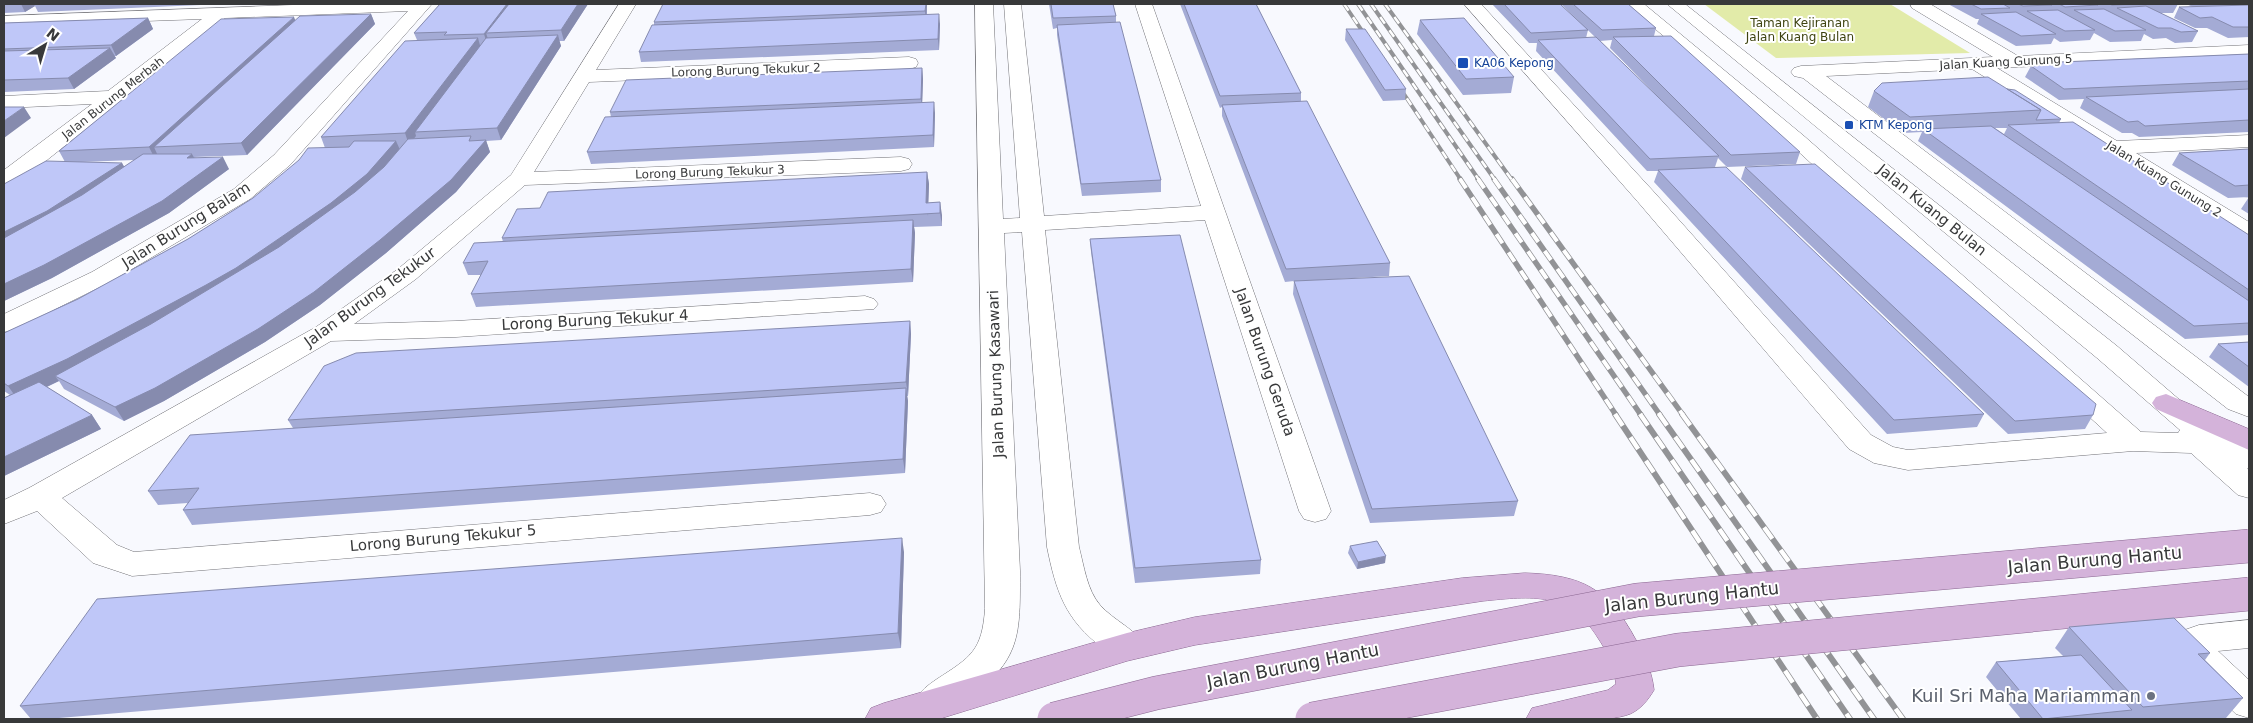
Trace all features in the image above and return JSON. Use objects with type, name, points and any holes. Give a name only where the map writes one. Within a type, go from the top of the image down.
[{"type":"main road","name":"Jalan Burung Hantu","points":[[1054,719],[1156,693],[1637,600],[2249,546]]},
{"type":"main road","points":[[884,719],[1128,647],[1221,626],[1478,590],[1527,585],[1562,589],[1586,601],[1602,614],[1636,678],[1635,690],[1618,703],[1545,719]]},
{"type":"main road","points":[[1312,719],[1678,650],[2249,594]]},
{"type":"street","name":"Jalan Burung Tekukur","points":[[4,513],[40,496],[324,333],[407,274],[519,179],[627,4]]},
{"type":"street","name":"Jalan Burung Kasawari","points":[[922,709],[983,666],[996,646],[1001,631],[1003,571],[984,4]]},
{"type":"street","points":[[1012,4],[1063,548],[1075,597],[1084,613],[1096,625],[1128,647]]},
{"type":"street","name":"Jalan Burung Geruda","points":[[1144,4],[1315,511]]},
{"type":"street","points":[[1472,4],[1646,197],[1860,442],[1885,456],[1908,460],[2147,442],[2205,430]]},
{"type":"street","points":[[1634,4],[1797,140],[2147,442],[2198,457],[2245,474]]},
{"type":"street","name":"Jalan Kuang Bulan","points":[[1676,4],[2205,430],[2245,474]]},
{"type":"street","points":[[1918,4],[2015,62]]},
{"type":"street","points":[[4,21],[422,5]]},
{"type":"street","name":"Jalan Burung Balam","points":[[4,324],[101,277],[242,194],[282,160],[422,5]]},
{"type":"street","name":"Jalan Burung Merbah","points":[[4,179],[30,163],[220,13]]},
{"type":"street","name":"Jalan Kuang Gunung 5","points":[[1763,74],[2246,52]]},
{"type":"street","name":"Lorong Burung Tekukur 2","points":[[583,76],[909,63]]},
{"type":"street","name":"Jalan Kuang Gunung 2","points":[[1977,64],[2249,232]]},
{"type":"street","points":[[1808,72],[2238,403],[2249,408]]},
{"type":"street","points":[[4,102],[115,97]]},
{"type":"street","points":[[2113,148],[2249,141]]},
{"type":"street","name":"Lorong Burung Tekukur 3","points":[[519,179],[900,164]]},
{"type":"street","points":[[992,227],[1215,212]]},
{"type":"street","name":"Lorong Burung Tekukur 4","points":[[324,333],[466,328],[866,304]]},
{"type":"street","name":"Lorong Burung Tekukur 5","points":[[40,496],[104,554],[132,564],[870,504]]},
{"type":"street","points":[[2249,634],[2199,639],[2192,642],[2195,652],[2249,704]]},
{"type":"green space","name":"Taman Kejiranan Jalan Kuang Bulan","points":[[1704,4],[1890,4],[1970,53],[1776,58]]},
{"type":"building","points":[[440,4],[507,4],[484,34],[444,35],[447,32],[414,33]]},
{"type":"building","points":[[509,4],[578,4],[561,30],[486,33]]},
{"type":"building","points":[[663,4],[926,4],[925,11],[654,22]]},
{"type":"building","points":[[1051,4],[1113,4],[1116,16],[1053,18]]},
{"type":"building","points":[[1184,4],[1256,4],[1301,93],[1220,96]]},
{"type":"building","points":[[1504,4],[1560,4],[1588,30],[1531,33]]},
{"type":"building","points":[[1573,4],[1628,4],[1656,28],[1602,30]]},
{"type":"building","points":[[1971,4],[2003,4],[2010,8],[1981,9]]},
{"type":"building","points":[[2018,4],[2049,4],[2052,5],[2023,6]]},
{"type":"building","points":[[2059,4],[2095,4],[2098,5],[2065,7]]},
{"type":"building","points":[[2249,5],[2249,27],[2233,27],[2212,17],[2200,18],[2179,7]]},
{"type":"building","points":[[2146,6],[2198,31],[2181,32],[2171,28],[2158,28],[2117,8]]},
{"type":"building","points":[[2104,9],[2146,30],[2115,31],[2074,10]]},
{"type":"building","points":[[2058,10],[2095,30],[2065,31],[2027,11]]},
{"type":"building","points":[[2016,12],[2056,34],[2021,36],[1981,14]]},
{"type":"building","points":[[371,14],[241,143],[154,147],[300,16]]},
{"type":"building","points":[[939,14],[938,39],[639,52],[652,25]]},
{"type":"building","points":[[294,17],[149,147],[59,151],[221,19]]},
{"type":"building","points":[[148,18],[111,45],[4,49],[4,23]]},
{"type":"building","points":[[1464,18],[1514,77],[1466,79],[1420,20]]},
{"type":"building","points":[[1120,22],[1161,180],[1081,184],[1057,25]]},
{"type":"building","points":[[1346,29],[1365,29],[1406,89],[1385,90]]},
{"type":"building","points":[[558,35],[497,128],[415,132],[486,38]]},
{"type":"building","points":[[1671,36],[1800,152],[1731,155],[1613,37]]},
{"type":"building","points":[[1596,37],[1719,156],[1650,159],[1538,40]]},
{"type":"building","points":[[478,38],[405,133],[321,137],[405,41]]},
{"type":"building","points":[[110,48],[68,78],[4,80],[4,51]]},
{"type":"building","points":[[2249,54],[2249,81],[2064,89],[2031,66],[2041,65],[2037,63]]},
{"type":"building","points":[[922,68],[921,99],[610,112],[626,80]]},
{"type":"building","points":[[1988,77],[2041,110],[1910,117],[1874,91],[1882,83]]},
{"type":"building","points":[[2007,89],[2015,90],[2061,119],[2036,120],[2041,110]]},
{"type":"building","points":[[2249,89],[2249,120],[2145,126],[2138,121],[2128,122],[2086,97]]},
{"type":"building","points":[[1307,101],[1390,263],[1286,269],[1222,105]]},
{"type":"building","points":[[934,102],[933,135],[587,152],[605,117]]},
{"type":"building","points":[[4,107],[24,107],[4,121]]},
{"type":"building","points":[[2073,122],[2249,235],[2249,290],[2008,125]]},
{"type":"building","points":[[1991,126],[2249,301],[2249,323],[2194,326],[1923,129]]},
{"type":"building","points":[[471,136],[469,141],[486,140],[451,180],[380,240],[314,292],[258,329],[155,388],[115,407],[55,376],[151,324],[279,247],[355,192],[384,167],[408,139]]},
{"type":"building","points":[[354,141],[396,141],[367,174],[331,203],[236,268],[67,359],[8,386],[4,383],[4,333],[78,299],[188,239],[253,198],[299,160],[308,148],[349,147]]},
{"type":"building","points":[[2249,149],[2249,185],[2235,186],[2179,153]]},
{"type":"building","points":[[143,154],[192,154],[187,158],[223,157],[162,201],[44,265],[4,284],[4,238],[82,195]]},
{"type":"building","points":[[46,161],[122,163],[47,211],[4,232],[4,184]]},
{"type":"building","points":[[1815,164],[2096,404],[2093,415],[2015,421],[1745,167]]},
{"type":"building","points":[[1726,167],[1984,414],[1894,420],[1658,170]]},
{"type":"building","points":[[927,172],[926,203],[940,202],[940,213],[502,238],[517,209],[540,208],[548,192]]},
{"type":"building","points":[[913,220],[911,269],[471,294],[488,261],[463,263],[474,243]]},
{"type":"building","points":[[1180,235],[1261,560],[1135,568],[1090,239]]},
{"type":"building","points":[[1409,276],[1518,501],[1372,509],[1294,281]]},
{"type":"building","points":[[910,321],[906,382],[288,420],[324,366],[356,353]]},
{"type":"building","points":[[2249,342],[2249,367],[2218,344]]},
{"type":"building","points":[[39,382],[92,415],[4,457],[4,398]]},
{"type":"building","points":[[906,388],[903,459],[183,510],[199,488],[148,491],[190,435]]},
{"type":"building","points":[[902,538],[898,633],[20,706],[97,599]]},
{"type":"building","points":[[1377,541],[1386,556],[1358,562],[1350,546]]},
{"type":"building","points":[[2174,618],[2210,653],[2198,654],[2243,698],[2143,707],[2069,627]]},
{"type":"building","points":[[2081,655],[2132,710],[2043,719],[1996,662]]},
{"type":"railway","points":[[1344,4],[1369,41]]},
{"type":"railway","points":[[1358,4],[1479,180]]},
{"type":"railway","points":[[1371,4],[1495,180]]},
{"type":"railway","points":[[1385,4],[1512,180]]},
{"type":"railway","points":[[1398,85],[1461,180]]},
{"type":"railway","points":[[1460,179],[1616,415]]},
{"type":"railway","points":[[1478,179],[1641,415]]},
{"type":"railway","points":[[1494,179],[1660,415]]},
{"type":"railway","points":[[1512,179],[1683,415]]},
{"type":"railway","points":[[1615,414],[1817,719]]},
{"type":"railway","points":[[1640,414],[1850,719]]},
{"type":"railway","points":[[1659,414],[1874,719]]},
{"type":"railway","points":[[1682,414],[1903,719]]},
{"type":"place","name":"KA06 Kepong","points":[[1463,63]]},
{"type":"place","name":"KTM Kepong","points":[[1849,125]]},
{"type":"place","name":"Kuil Sri Maha Mariamman","points":[[2151,696]]}]
